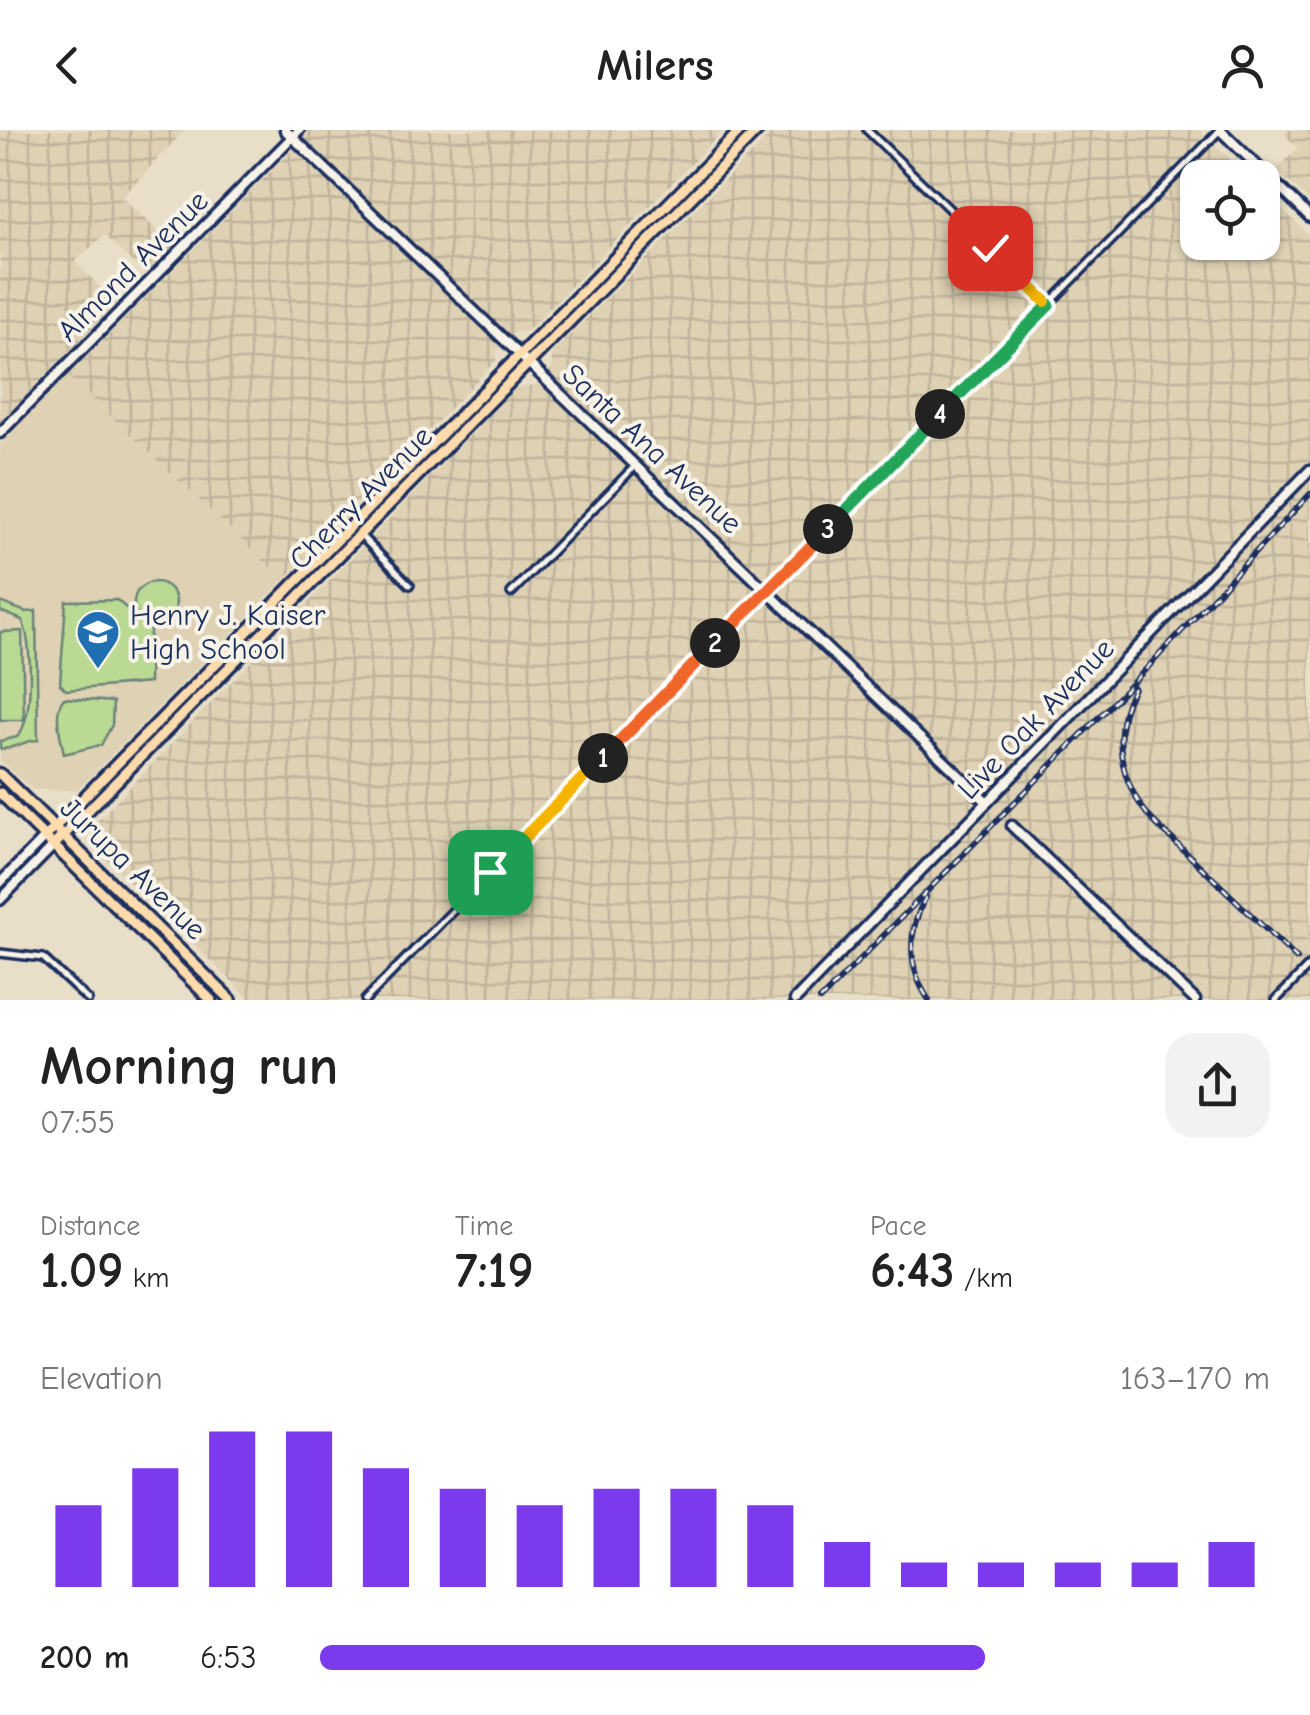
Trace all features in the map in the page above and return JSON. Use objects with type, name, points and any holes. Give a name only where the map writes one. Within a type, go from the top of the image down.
[{"type":"main road","name":"Cherry Avenue","points":[[54,845],[519,355],[741,130]]},
{"type":"main road","name":"Cherry Avenue","points":[[45,837],[528,363],[758,130]]},
{"type":"main road","name":"Jurupa Avenue","points":[[0,774],[231,1000]]},
{"type":"main road","name":"Jurupa Avenue","points":[[0,793],[211,1000]]},
{"type":"street","points":[[867,130],[1049,305]]},
{"type":"street","points":[[365,1000],[1220,130],[1310,217]]},
{"type":"street","name":"Santa Ana Avenue","points":[[292,132],[987,802]]},
{"type":"street","name":"Almond Avenue","points":[[0,434],[292,132]]},
{"type":"street","points":[[511,592],[637,464]]},
{"type":"street","name":"Live Oak Avenue","points":[[795,1000],[1310,470]]},
{"type":"street","points":[[355,531],[410,584]]},
{"type":"street","points":[[656,703],[663,710]]},
{"type":"street","points":[[1012,826],[1195,1000]]},
{"type":"street","name":"Cherry Avenue","points":[[0,884],[45,837]]},
{"type":"street","name":"Cherry Avenue","points":[[0,900],[54,845]]},
{"type":"street","points":[[0,953],[39,956],[88,1000]]},
{"type":"street","points":[[1276,1000],[1310,965]]},
{"type":"shaded area","points":[[0,130],[185,130],[122,197],[173,246],[145,275],[104,235],[75,262],[116,303],[0,422]]},
{"type":"shaded area","points":[[296,130],[724,130],[527,331],[515,332],[497,351],[496,361],[284,580],[68,376],[304,138]]},
{"type":"shaded area","points":[[775,130],[1199,130],[1231,160],[1180,160],[1180,260],[1280,260],[1280,207],[1310,236],[1310,1000],[251,1000],[92,845],[92,826],[516,388],[535,385],[552,369],[552,353]]},
{"type":"shaded area","points":[[1288,130],[1310,130],[1310,201],[1280,174],[1280,166],[1298,148],[1284,134]]},
{"type":"shaded area","name":"Henry J. Kaiser High School","points":[[68,376],[284,580],[77,790],[33,790],[0,760],[0,444]]},
{"type":"green space","points":[[155,582],[170,588],[176,603],[170,618],[155,624],[140,618],[134,603],[140,588]]},
{"type":"green space","points":[[117,600],[150,629],[149,683],[66,690],[60,684],[66,601]]},
{"type":"green space","points":[[0,602],[26,612],[36,611],[38,740],[0,749],[0,741],[17,737],[23,729],[30,681],[26,630],[22,620],[0,611]]},
{"type":"green space","points":[[22,631],[24,720],[0,720],[0,632]]},
{"type":"green space","points":[[64,698],[113,702],[112,725],[101,745],[64,754],[58,717]]},
{"type":"railway","points":[[820,1000],[1148,667],[1310,494]]},
{"type":"railway","points":[[1134,688],[1120,740],[1125,773],[1141,805],[1297,959]]},
{"type":"railway","points":[[926,897],[915,923],[912,949],[917,975],[929,1000]]},
{"type":"place","name":"Henry J. Kaiser High School","points":[[98,670]]},
{"type":"route","points":[[490,872],[1049,305],[990,248]]}]
